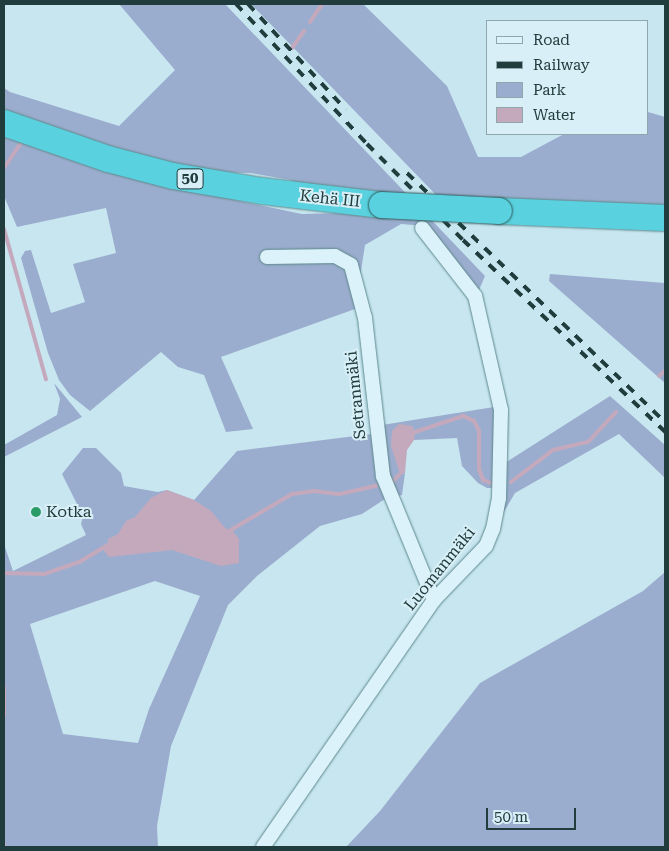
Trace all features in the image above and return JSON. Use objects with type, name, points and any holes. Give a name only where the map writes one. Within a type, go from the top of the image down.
[{"type":"highway","name":"Kehä III","points":[[4,123],[108,159],[173,176],[262,191],[382,205],[665,218]]},
{"type":"street","name":"Luomanmäki","points":[[262,847],[434,600],[486,546],[494,528],[499,498],[503,434],[501,410],[476,296],[422,228]]},
{"type":"street","name":"Setranmäki","points":[[267,257],[335,256],[351,265],[365,318],[383,476],[434,600]]},
{"type":"green space","points":[[119,4],[225,4],[485,276],[479,290],[425,226],[401,224],[365,245],[355,309],[221,357],[253,429],[226,432],[204,375],[178,367],[161,352],[90,411],[70,395],[59,380],[48,353],[21,258],[25,251],[31,250],[51,313],[85,302],[73,264],[116,253],[106,208],[17,227],[4,196],[4,134],[235,200],[302,214],[344,213],[319,190],[290,180],[251,173],[200,172],[113,150],[4,113],[4,88],[10,92],[119,126],[175,70]]},
{"type":"green space","points":[[251,4],[363,4],[447,86],[478,157],[521,157],[562,135],[649,135],[649,112],[665,117],[665,209],[439,198]]},
{"type":"green space","points":[[550,274],[665,283],[665,383],[549,281]]},
{"type":"green space","points":[[54,383],[82,417],[4,457],[4,445],[57,415],[60,399]]},
{"type":"green space","points":[[610,396],[665,445],[665,478],[619,434],[515,493],[501,517],[505,463]]},
{"type":"green space","points":[[494,407],[495,488],[487,488],[478,483],[462,466],[457,438],[414,440],[412,426],[401,474],[405,473],[402,495],[385,499],[362,514],[320,526],[257,576],[228,605],[171,746],[157,826],[158,847],[4,847],[4,544],[13,571],[86,535],[81,524],[83,516],[62,474],[83,448],[96,448],[121,473],[124,486],[158,492],[167,490],[194,500],[237,451],[371,434],[382,425]],"holes":[[[155,581],[200,596],[149,709],[138,743],[63,734],[30,624]]]},
{"type":"green space","points":[[665,572],[665,847],[346,847],[380,811],[480,683],[643,591]]},
{"type":"water","points":[[399,424],[412,426],[415,432],[414,440],[407,450],[405,473],[400,474],[391,446],[392,431]]},
{"type":"water","points":[[167,490],[194,500],[211,511],[226,529],[231,529],[239,539],[239,563],[221,566],[172,550],[109,557],[102,548],[108,545],[108,539],[118,534],[126,521],[135,517],[151,498]]},
{"type":"waterway","points":[[310,22],[322,4]]},
{"type":"waterway","points":[[292,48],[304,31]]},
{"type":"waterway","points":[[4,168],[22,141]]},
{"type":"waterway","points":[[4,229],[46,379]]},
{"type":"waterway","points":[[659,376],[665,371]]},
{"type":"waterway","points":[[511,482],[553,450],[588,442],[616,412]]},
{"type":"waterway","points":[[415,432],[463,416],[474,421],[479,431],[479,469],[483,480],[491,483]]},
{"type":"waterway","points":[[393,481],[400,474]]},
{"type":"waterway","points":[[229,531],[292,494],[314,491],[340,494],[376,486]]},
{"type":"waterway","points":[[4,573],[44,574],[81,561],[111,543]]},
{"type":"waterway","points":[[4,687],[4,716]]},
{"type":"railway","points":[[236,4],[367,144],[463,240],[665,432]]},
{"type":"railway","points":[[248,4],[346,110]]},
{"type":"railway","points":[[407,173],[665,422]]},
{"type":"place","name":"Kotka","points":[[36,512]]}]
